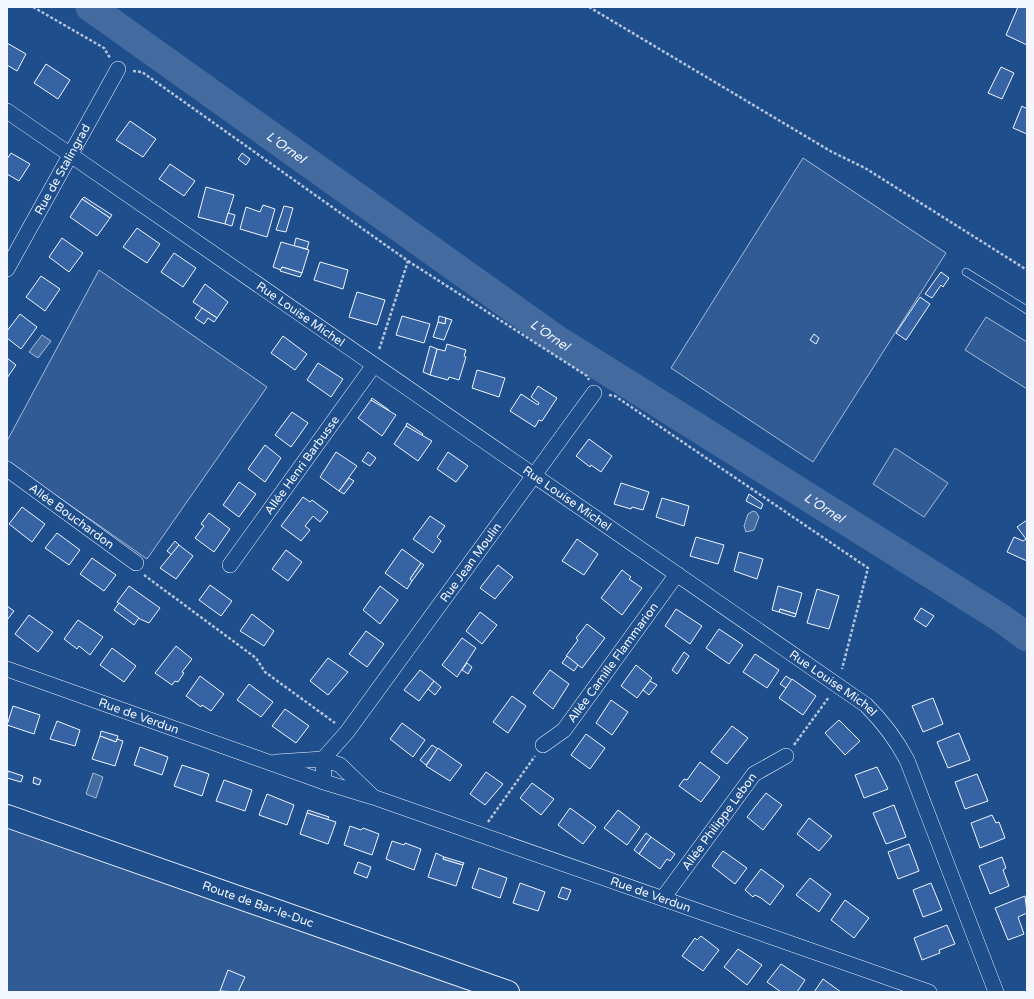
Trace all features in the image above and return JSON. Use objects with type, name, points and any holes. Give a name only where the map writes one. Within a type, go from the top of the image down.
[{"type":"main road","name":"Route de Bar-le-Duc","points":[[7,816],[508,992]]},
{"type":"street","name":"Rue de Stalingrad","points":[[7,269],[118,69]]},
{"type":"street","name":"Rue Louise Michel","points":[[7,111],[70,156],[838,684],[866,705],[882,721],[895,738],[907,760],[992,991]]},
{"type":"street","name":"Allée Henri Barbusse","points":[[230,565],[374,365]]},
{"type":"street","name":"Rue Jean Moulin","points":[[323,759],[347,732],[594,393]]},
{"type":"street","name":"Allée Bouchardon","points":[[7,469],[136,563]]},
{"type":"street","name":"Allée Camille Flammarion","points":[[543,745],[564,730],[677,574]]},
{"type":"street","name":"Rue de Verdun","points":[[7,669],[324,782],[373,797],[929,992]]},
{"type":"street","name":"Rue Jean Moulin","points":[[340,765],[347,732]]},
{"type":"street","name":"Allée Philippe Lebon","points":[[663,898],[754,774],[786,756]]},
{"type":"street","name":"Rue de Verdun","points":[[271,762],[323,759],[340,765],[373,797]]},
{"type":"street","points":[[323,759],[324,782]]},
{"type":"street","points":[[324,782],[340,765]]},
{"type":"lane","points":[[966,272],[1027,310]]},
{"type":"path","points":[[33,7],[104,48],[118,69],[142,72],[408,261],[587,376],[594,393],[615,396],[868,568],[838,684],[786,756]]},
{"type":"path","points":[[589,7],[832,152],[865,168],[1027,270]]},
{"type":"path","points":[[374,365],[408,261]]},
{"type":"path","points":[[136,563],[138,570],[256,658],[265,672],[347,732]]},
{"type":"path","points":[[479,834],[543,745]]},
{"type":"shaded area","points":[[803,158],[946,253],[813,462],[671,368]]},
{"type":"shaded area","points":[[99,270],[267,387],[147,559],[7,461],[7,441]]},
{"type":"shaded area","points":[[986,317],[1027,342],[1027,389],[965,350]]},
{"type":"shaded area","points":[[42,335],[51,341],[38,358],[29,352]]},
{"type":"shaded area","points":[[895,448],[948,483],[924,517],[873,484]]},
{"type":"shaded area","points":[[753,511],[756,512],[759,517],[754,530],[746,532],[744,526],[748,514]]},
{"type":"shaded area","points":[[93,773],[103,777],[96,798],[86,794]]},
{"type":"shaded area","points":[[7,806],[277,903],[522,992],[7,992]]},
{"type":"building","points":[[1018,7],[1027,7],[1027,45],[1006,35]]},
{"type":"building","points":[[7,43],[26,54],[17,71],[7,65]]},
{"type":"building","points":[[46,64],[70,80],[58,99],[34,83]]},
{"type":"building","points":[[1001,67],[1014,73],[1002,99],[988,93]]},
{"type":"building","points":[[1022,106],[1027,109],[1027,134],[1013,128]]},
{"type":"building","points":[[130,121],[156,139],[143,157],[116,140]]},
{"type":"building","points":[[11,153],[30,164],[19,181],[7,174],[7,159]]},
{"type":"building","points":[[242,153],[250,159],[246,165],[238,159]]},
{"type":"building","points":[[170,164],[195,181],[184,196],[159,179]]},
{"type":"building","points":[[206,187],[234,195],[225,224],[198,217]]},
{"type":"building","points":[[84,197],[112,215],[110,218],[82,199]]},
{"type":"building","points":[[82,199],[110,218],[97,236],[70,217]]},
{"type":"building","points":[[263,205],[275,209],[267,237],[240,229],[246,207],[260,212]]},
{"type":"building","points":[[284,206],[293,208],[286,232],[276,230]]},
{"type":"building","points":[[228,213],[235,215],[232,226],[225,224]]},
{"type":"building","points":[[137,228],[160,244],[147,263],[123,247]]},
{"type":"building","points":[[62,238],[83,253],[69,272],[49,257]]},
{"type":"building","points":[[296,238],[309,242],[307,249],[294,246]]},
{"type":"building","points":[[281,242],[309,250],[302,273],[282,267],[281,270],[273,267]]},
{"type":"building","points":[[174,253],[196,268],[183,287],[161,272]]},
{"type":"building","points":[[320,262],[348,270],[343,289],[314,280]]},
{"type":"building","points":[[282,267],[302,273],[300,277],[280,271]]},
{"type":"building","points":[[941,272],[949,278],[943,287],[941,285],[932,298],[925,294]]},
{"type":"building","points":[[41,276],[60,289],[45,311],[26,297]]},
{"type":"building","points":[[205,284],[228,302],[217,318],[193,302]]},
{"type":"building","points":[[357,292],[385,300],[377,325],[349,317]]},
{"type":"building","points":[[920,297],[930,304],[906,340],[896,333]]},
{"type":"building","points":[[202,308],[217,318],[214,322],[208,318],[204,324],[195,318]]},
{"type":"building","points":[[20,314],[37,327],[21,349],[7,338],[7,331]]},
{"type":"building","points":[[402,316],[430,324],[424,343],[396,335]]},
{"type":"building","points":[[439,316],[446,318],[445,324],[438,322]]},
{"type":"building","points":[[446,318],[452,320],[444,340],[433,337],[438,322],[445,324]]},
{"type":"building","points":[[814,334],[819,338],[816,344],[810,340]]},
{"type":"building","points":[[283,336],[307,354],[295,370],[271,353]]},
{"type":"building","points":[[447,344],[466,350],[464,356],[466,357],[459,380],[449,377],[448,380],[430,375],[437,349],[445,351]]},
{"type":"building","points":[[430,346],[437,349],[430,375],[423,372]]},
{"type":"building","points":[[7,358],[16,365],[7,378]]},
{"type":"building","points":[[318,363],[343,379],[331,397],[307,380]]},
{"type":"building","points":[[477,370],[505,378],[499,397],[472,388]]},
{"type":"building","points":[[538,386],[557,398],[542,421],[539,420],[535,427],[510,411],[521,394],[538,405],[539,403],[531,397]]},
{"type":"building","points":[[372,398],[389,410],[388,412],[371,400]]},
{"type":"building","points":[[371,400],[396,415],[382,436],[358,418]]},
{"type":"building","points":[[292,412],[308,423],[291,447],[275,435]]},
{"type":"building","points":[[407,423],[423,434],[421,436],[406,426]]},
{"type":"building","points":[[406,426],[432,441],[418,461],[394,444]]},
{"type":"building","points":[[589,439],[612,456],[601,472],[591,465],[590,467],[576,456]]},
{"type":"building","points":[[265,445],[281,458],[265,482],[248,469]]},
{"type":"building","points":[[336,452],[357,466],[339,491],[320,477]]},
{"type":"building","points":[[368,452],[376,458],[370,466],[362,461]]},
{"type":"building","points":[[448,452],[468,466],[456,482],[437,469]]},
{"type":"building","points":[[349,478],[354,481],[344,494],[339,491]]},
{"type":"building","points":[[239,482],[256,494],[239,517],[223,505]]},
{"type":"building","points":[[621,483],[649,492],[643,510],[632,507],[631,509],[614,504]]},
{"type":"building","points":[[749,494],[763,504],[761,509],[746,501]]},
{"type":"building","points":[[303,497],[310,502],[312,500],[328,512],[320,522],[313,516],[305,526],[310,530],[301,541],[281,526]]},
{"type":"building","points":[[662,498],[689,506],[684,526],[656,517]]},
{"type":"building","points":[[22,507],[45,524],[32,542],[9,524]]},
{"type":"building","points":[[209,513],[230,529],[214,552],[195,538],[204,526],[201,524]]},
{"type":"building","points":[[430,516],[445,526],[437,537],[441,541],[433,553],[413,539]]},
{"type":"building","points":[[1027,520],[1027,561],[1007,552],[1014,537],[1023,541],[1026,539],[1017,527]]},
{"type":"building","points":[[57,533],[80,550],[69,565],[45,548]]},
{"type":"building","points":[[696,537],[724,545],[718,564],[690,556]]},
{"type":"building","points":[[577,539],[598,554],[584,575],[562,561]]},
{"type":"building","points":[[175,541],[179,545],[172,555],[167,551]]},
{"type":"building","points":[[179,545],[193,556],[176,579],[160,568]]},
{"type":"building","points":[[402,549],[421,563],[410,579],[412,581],[407,589],[385,573]]},
{"type":"building","points":[[286,550],[302,562],[288,581],[272,569]]},
{"type":"building","points":[[739,552],[763,559],[757,579],[734,571]]},
{"type":"building","points":[[92,558],[116,575],[104,591],[80,574]]},
{"type":"building","points":[[421,563],[424,565],[412,581],[410,579]]},
{"type":"building","points":[[498,565],[513,577],[495,599],[480,588]]},
{"type":"building","points":[[622,570],[631,577],[629,579],[642,588],[622,615],[601,598]]},
{"type":"building","points":[[210,585],[232,601],[221,616],[199,600]]},
{"type":"building","points":[[129,586],[160,608],[149,623],[140,619],[117,602]]},
{"type":"building","points":[[380,586],[398,600],[380,624],[363,610]]},
{"type":"building","points":[[778,586],[802,593],[796,614],[780,609],[779,612],[772,610]]},
{"type":"building","points":[[817,589],[839,596],[829,629],[807,623]]},
{"type":"building","points":[[119,603],[139,618],[134,625],[114,610]]},
{"type":"building","points":[[7,606],[14,611],[7,620]]},
{"type":"building","points":[[921,608],[934,616],[926,627],[914,619]]},
{"type":"building","points":[[676,609],[702,626],[690,644],[665,626]]},
{"type":"building","points":[[780,609],[796,614],[795,617],[779,612]]},
{"type":"building","points":[[480,612],[497,625],[482,644],[466,631]]},
{"type":"building","points":[[252,614],[274,631],[264,646],[240,631]]},
{"type":"building","points":[[29,615],[53,632],[38,652],[15,634]]},
{"type":"building","points":[[78,620],[103,637],[90,655],[79,646],[77,649],[64,639]]},
{"type":"building","points":[[587,624],[605,638],[582,668],[566,656],[578,640],[576,638]]},
{"type":"building","points":[[719,629],[743,645],[729,664],[706,648]]},
{"type":"building","points":[[366,631],[384,644],[367,667],[349,654]]},
{"type":"building","points":[[462,638],[476,648],[457,677],[442,665]]},
{"type":"building","points":[[176,646],[192,659],[182,672],[184,673],[178,682],[175,681],[172,685],[155,673]]},
{"type":"building","points":[[112,648],[136,666],[124,682],[100,665]]},
{"type":"building","points":[[684,652],[689,656],[677,674],[672,670]]},
{"type":"building","points":[[755,654],[779,670],[767,688],[743,672]]},
{"type":"building","points":[[567,656],[578,665],[574,671],[562,663]]},
{"type":"building","points":[[328,658],[348,672],[328,695],[310,681]]},
{"type":"building","points":[[467,663],[472,667],[468,674],[462,670]]},
{"type":"building","points":[[636,665],[652,678],[637,698],[621,686]]},
{"type":"building","points":[[420,670],[434,681],[419,701],[404,690]]},
{"type":"building","points":[[550,670],[569,684],[553,709],[533,693]]},
{"type":"building","points":[[200,676],[224,694],[211,711],[202,705],[201,707],[186,696]]},
{"type":"building","points":[[786,676],[792,680],[786,688],[780,684]]},
{"type":"building","points":[[792,679],[816,696],[803,715],[779,698]]},
{"type":"building","points":[[434,681],[441,687],[435,695],[428,689]]},
{"type":"building","points":[[650,681],[657,685],[649,695],[643,690]]},
{"type":"building","points":[[249,684],[273,702],[261,717],[237,700]]},
{"type":"building","points":[[512,696],[526,706],[508,733],[493,722]]},
{"type":"building","points":[[933,698],[943,724],[923,732],[912,706]]},
{"type":"building","points":[[611,700],[628,712],[612,735],[596,723]]},
{"type":"building","points":[[13,706],[40,715],[34,734],[7,725]]},
{"type":"building","points":[[285,709],[309,726],[296,743],[272,726]]},
{"type":"building","points":[[839,720],[860,741],[845,755],[825,733]]},
{"type":"building","points":[[57,721],[80,730],[75,746],[50,739]]},
{"type":"building","points":[[402,723],[425,740],[413,757],[390,739]]},
{"type":"building","points":[[732,726],[748,738],[727,764],[711,752]]},
{"type":"building","points":[[101,731],[118,736],[116,742],[100,736]]},
{"type":"building","points":[[959,733],[970,760],[948,768],[937,742]]},
{"type":"building","points":[[586,734],[605,748],[590,769],[571,755]]},
{"type":"building","points":[[100,736],[116,742],[117,739],[123,741],[115,766],[92,759]]},
{"type":"building","points":[[432,745],[438,749],[426,765],[420,760]]},
{"type":"building","points":[[140,747],[168,757],[162,775],[134,765]]},
{"type":"building","points":[[438,748],[462,765],[450,781],[426,766]]},
{"type":"building","points":[[700,762],[720,777],[701,802],[679,786],[684,779],[687,780]]},
{"type":"building","points":[[182,765],[209,774],[202,796],[174,786]]},
{"type":"building","points":[[877,767],[888,789],[864,798],[855,775]]},
{"type":"building","points":[[8,771],[23,776],[21,782],[7,778]]},
{"type":"building","points":[[486,772],[503,784],[485,805],[470,794]]},
{"type":"building","points":[[977,774],[988,801],[965,809],[955,782]]},
{"type":"building","points":[[34,777],[41,780],[39,785],[33,783]]},
{"type":"building","points":[[224,780],[252,790],[245,811],[216,801]]},
{"type":"building","points":[[532,783],[554,799],[541,815],[520,798]]},
{"type":"building","points":[[766,793],[782,805],[763,830],[747,817]]},
{"type":"building","points":[[267,794],[294,805],[287,825],[259,815]]},
{"type":"building","points":[[894,805],[906,837],[886,844],[873,813]]},
{"type":"building","points":[[570,808],[596,827],[583,844],[558,825]]},
{"type":"building","points":[[308,810],[329,817],[327,820],[307,813]]},
{"type":"building","points":[[618,810],[640,827],[627,845],[604,828]]},
{"type":"building","points":[[307,813],[336,822],[328,844],[300,834]]},
{"type":"building","points":[[992,815],[996,823],[999,822],[1005,838],[980,848],[971,823]]},
{"type":"building","points":[[809,818],[832,836],[819,851],[797,834]]},
{"type":"building","points":[[350,826],[361,830],[363,828],[379,834],[372,855],[344,845]]},
{"type":"building","points":[[646,833],[651,837],[639,854],[634,850]]},
{"type":"building","points":[[651,837],[675,854],[670,861],[667,859],[660,869],[639,854]]},
{"type":"building","points":[[392,841],[404,845],[405,843],[421,849],[414,870],[386,859]]},
{"type":"building","points":[[909,844],[919,871],[898,879],[888,852]]},
{"type":"building","points":[[723,851],[747,868],[735,884],[712,866]]},
{"type":"building","points":[[436,853],[444,857],[443,859],[463,865],[456,886],[428,877]]},
{"type":"building","points":[[444,857],[464,863],[463,865],[443,859]]},
{"type":"building","points":[[1002,857],[1006,868],[1003,870],[1009,886],[990,894],[979,866]]},
{"type":"building","points":[[358,862],[371,867],[367,878],[354,873]]},
{"type":"building","points":[[479,868],[507,878],[500,898],[472,888]]},
{"type":"building","points":[[761,869],[784,886],[770,905],[755,895],[753,897],[745,890]]},
{"type":"building","points":[[810,878],[831,894],[819,912],[796,895]]},
{"type":"building","points":[[520,883],[545,892],[538,911],[513,903]]},
{"type":"building","points":[[931,883],[942,910],[923,917],[913,890]]},
{"type":"building","points":[[562,887],[571,890],[567,900],[558,897]]},
{"type":"building","points":[[1025,896],[1027,913],[1018,917],[1024,934],[1008,940],[995,908]]},
{"type":"building","points":[[845,900],[869,918],[854,938],[831,920]]},
{"type":"building","points":[[947,925],[955,944],[939,950],[940,953],[922,960],[914,938]]},
{"type":"building","points":[[701,936],[719,950],[703,971],[682,956],[695,938],[697,940]]},
{"type":"building","points":[[738,949],[762,965],[747,985],[724,967]]},
{"type":"building","points":[[781,964],[805,980],[797,992],[781,992],[767,982]]},
{"type":"building","points":[[228,970],[245,977],[238,992],[220,991]]},
{"type":"building","points":[[823,979],[834,987],[841,992],[814,992]]},
{"type":"waterway","name":"L'Ornel","points":[[90,7],[556,339],[1001,618],[1027,637]]}]
